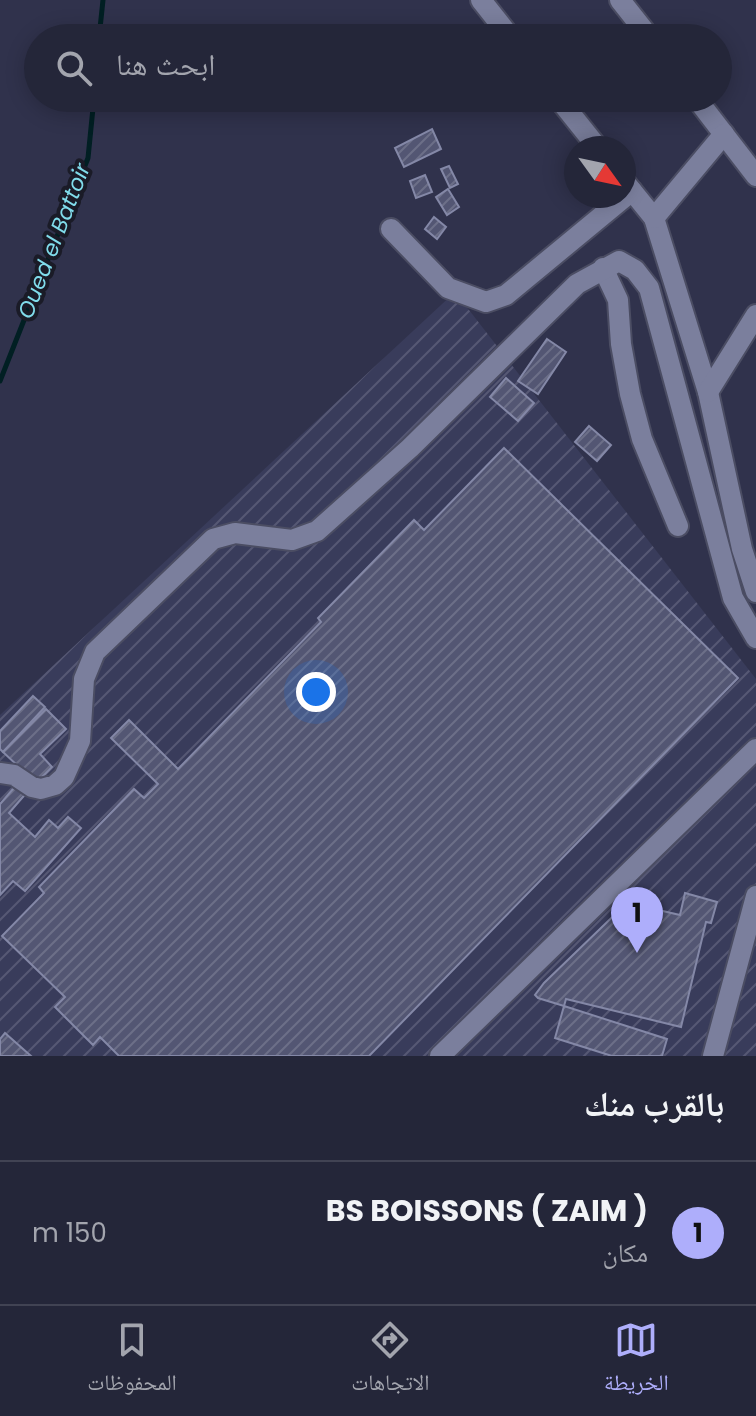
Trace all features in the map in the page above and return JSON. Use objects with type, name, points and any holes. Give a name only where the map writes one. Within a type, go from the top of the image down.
[{"type":"street","points":[[481,0],[500,24]]},
{"type":"street","points":[[620,0],[639,24]]},
{"type":"street","points":[[569,112],[588,136]]},
{"type":"street","points":[[707,112],[756,176]]},
{"type":"street","points":[[654,218],[724,134]]},
{"type":"street","points":[[636,196],[654,218],[708,392],[742,549],[756,592]]},
{"type":"street","points":[[391,229],[448,288],[486,302],[506,295],[603,208]]},
{"type":"street","points":[[635,270],[664,250]]},
{"type":"street","points":[[0,773],[14,775],[41,789],[55,785],[64,777],[80,741],[84,679],[95,652],[213,539],[235,533],[292,540],[317,531],[410,448],[577,284],[619,261],[635,270],[649,288],[733,598],[756,638]]},
{"type":"street","points":[[603,268],[618,300],[627,381],[642,439],[678,526]]},
{"type":"street","points":[[708,392],[756,315]]},
{"type":"street","points":[[742,549],[756,527]]},
{"type":"street","points":[[440,1056],[756,749]]},
{"type":"street","points":[[713,1056],[756,896]]},
{"type":"shaded area","points":[[455,292],[756,679],[756,1056],[0,1056],[0,715]]},
{"type":"building","points":[[432,129],[441,149],[404,167],[395,148]]},
{"type":"building","points":[[449,166],[458,184],[450,188],[441,169]]},
{"type":"building","points":[[425,175],[432,192],[416,198],[410,181]]},
{"type":"building","points":[[448,189],[459,207],[447,215],[436,197]]},
{"type":"building","points":[[434,217],[446,227],[437,239],[425,229]]},
{"type":"building","points":[[547,339],[566,352],[538,394],[518,381]]},
{"type":"building","points":[[506,378],[534,403],[518,421],[490,397]]},
{"type":"building","points":[[589,426],[611,445],[597,461],[575,442]]},
{"type":"building","points":[[504,448],[738,678],[369,1056],[119,1056],[100,1037],[93,1045],[55,1007],[65,997],[2,936],[44,893],[39,887],[134,789],[144,798],[158,784],[111,738],[129,720],[178,769],[321,622],[318,618],[414,520],[424,530]]},
{"type":"building","points":[[33,696],[45,707],[3,752],[0,749],[0,731]]},
{"type":"building","points":[[46,709],[66,729],[40,754],[52,767],[36,783],[3,752]]},
{"type":"building","points":[[19,782],[28,791],[9,813],[35,837],[49,820],[58,828],[68,817],[81,828],[25,891],[13,881],[0,895],[0,804]]},
{"type":"building","points":[[685,893],[717,902],[711,923],[706,922],[681,1027],[566,999],[564,1006],[535,995],[632,898],[637,905],[680,915]]},
{"type":"building","points":[[564,1006],[667,1039],[662,1056],[612,1056],[555,1038]]},
{"type":"building","points":[[5,1033],[31,1056],[0,1056],[0,1039]]},
{"type":"waterway","name":"Oued el Battoir","points":[[100,24],[103,0]]},
{"type":"waterway","name":"Oued el Battoir","points":[[0,381],[88,158],[93,112]]},
{"type":"place","name":"BS BOISSONS ( ZAIM )","points":[[637,953]]}]
